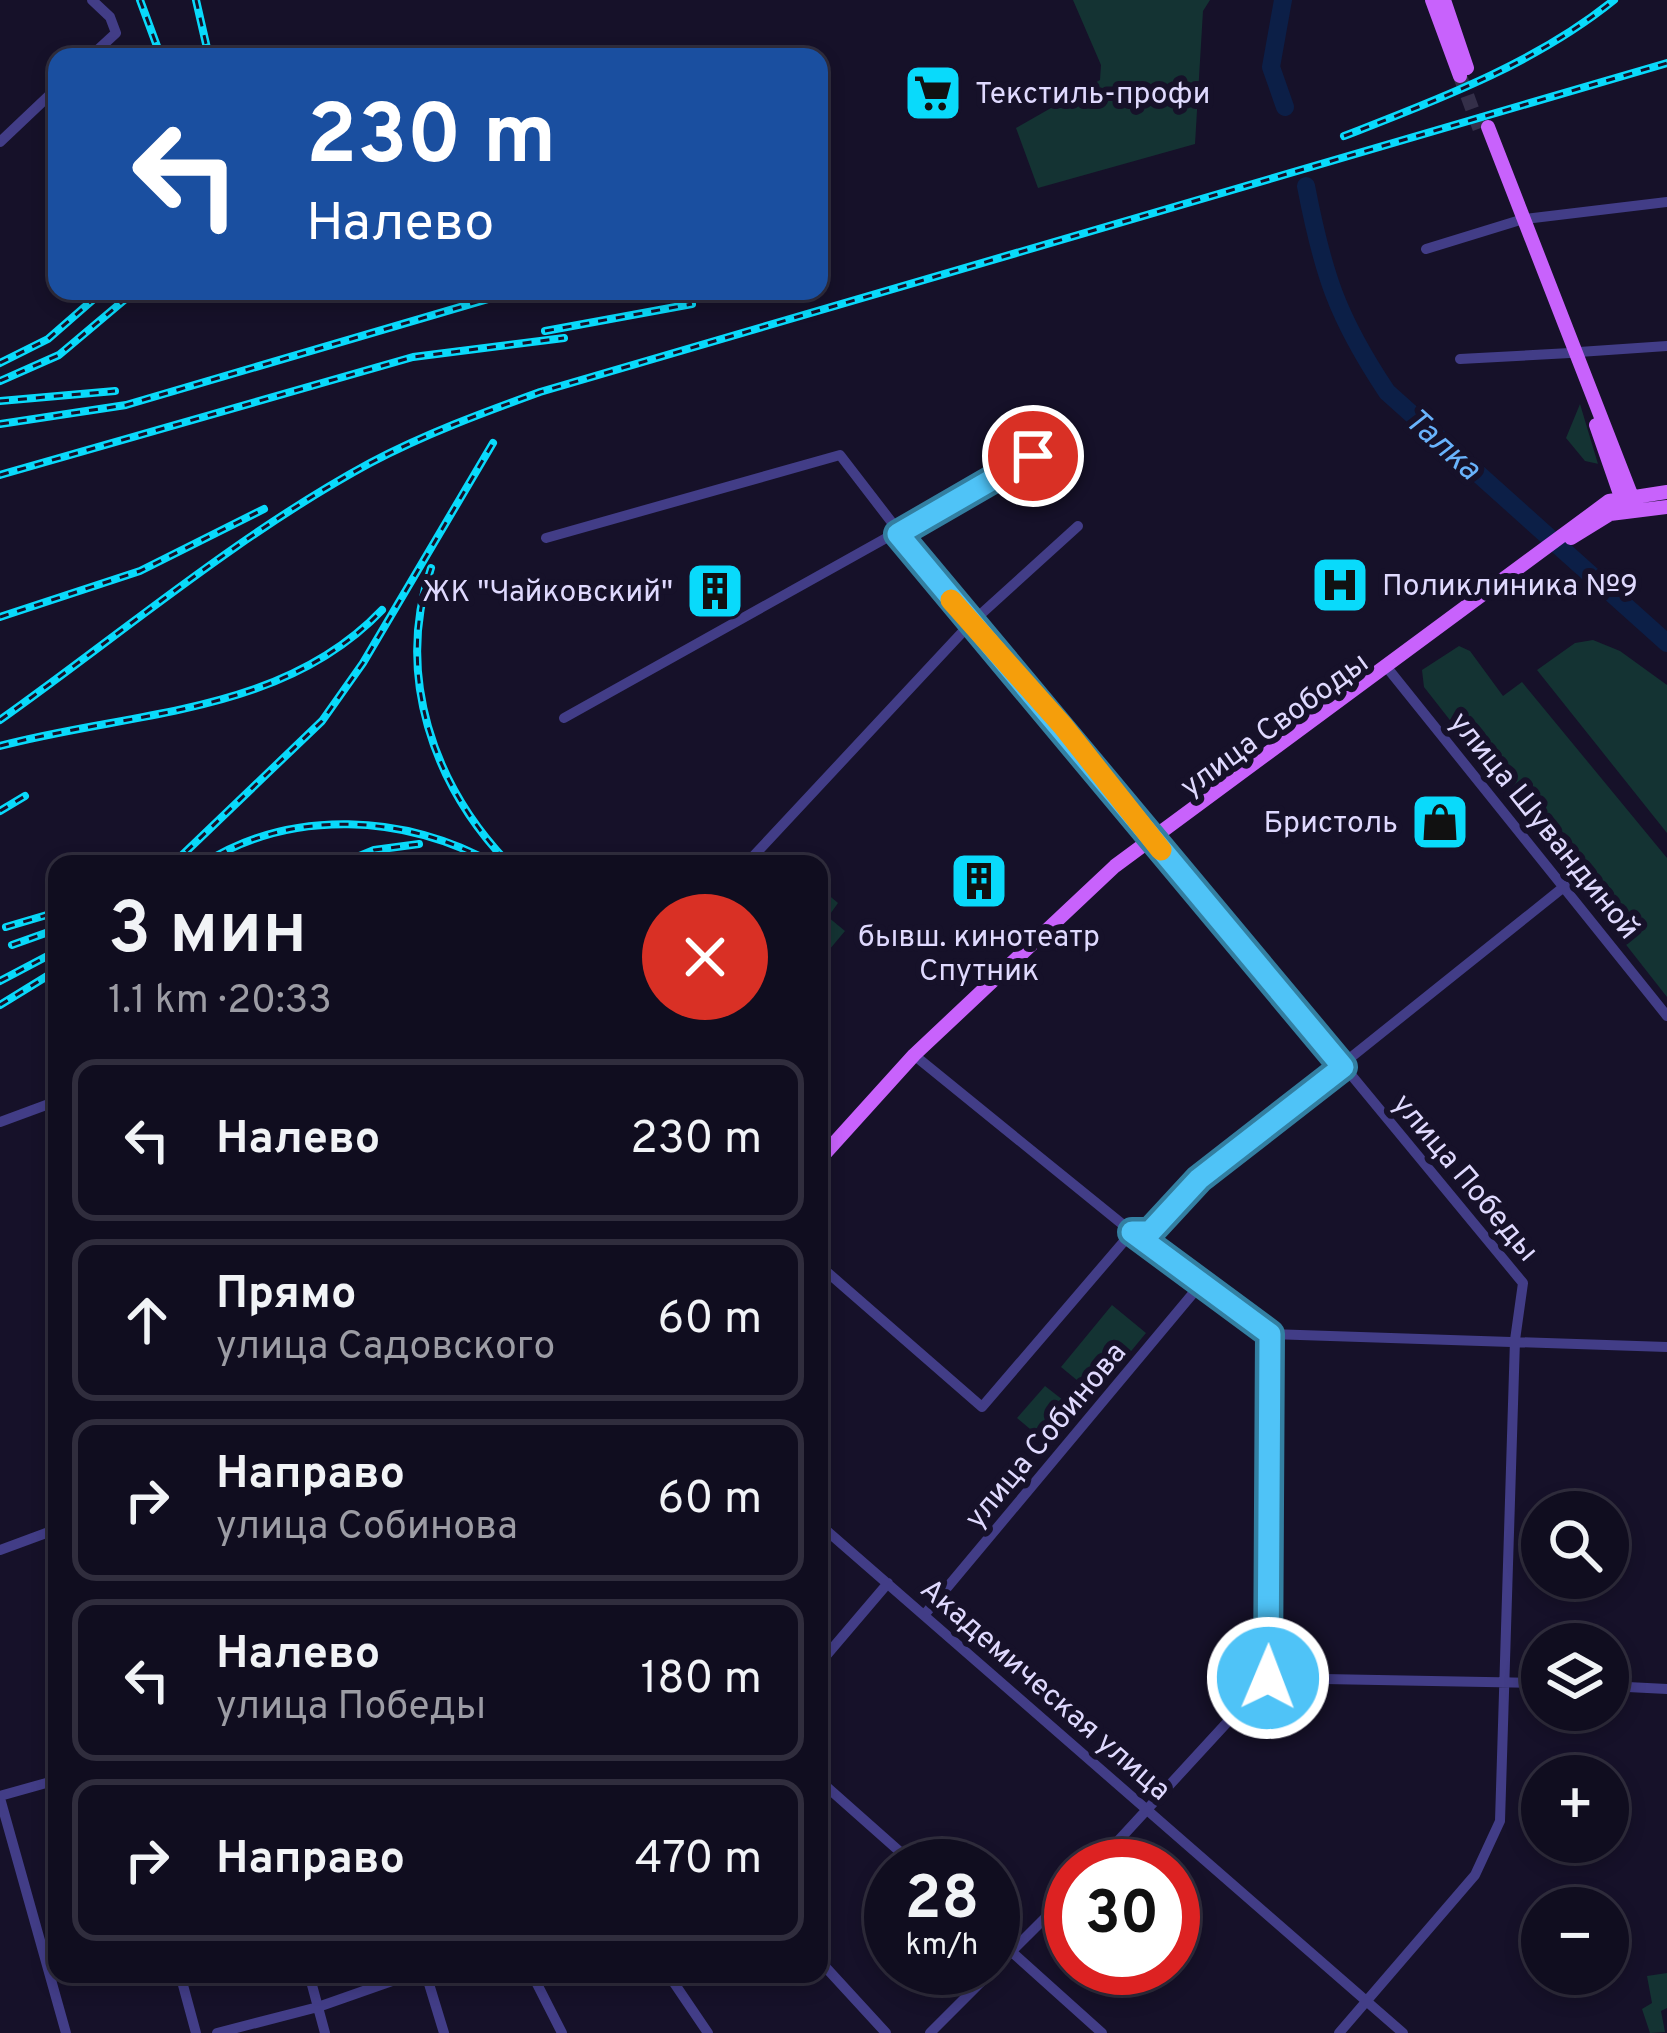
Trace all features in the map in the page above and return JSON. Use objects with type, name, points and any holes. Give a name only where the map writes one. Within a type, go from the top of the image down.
[{"type":"main road","points":[[1439,3],[1465,75]]},
{"type":"main road","points":[[1484,128],[1628,502]]},
{"type":"main road","points":[[1628,502],[1667,492]]},
{"type":"main road","points":[[1628,502],[1667,507]]},
{"type":"main road","name":"улица Свободы","points":[[828,1151],[917,1057],[1153,841],[1541,554],[1628,502]]},
{"type":"main road","name":"улица Свободы","points":[[828,1161],[917,1057]]},
{"type":"street","points":[[92,0],[110,17],[116,33],[100,48]]},
{"type":"street","points":[[1,140],[48,96]]},
{"type":"street","points":[[1426,249],[1521,220],[1667,202]]},
{"type":"street","points":[[1460,359],[1667,346]]},
{"type":"street","name":"улица Победы","points":[[546,538],[840,455],[970,624],[1063,726],[1153,841],[1523,1283],[1515,1340],[1500,1821],[1474,1875],[1339,2033]]},
{"type":"street","points":[[564,718],[1033,456]]},
{"type":"street","points":[[754,855],[970,624],[1078,526]]},
{"type":"street","name":"улица Шувандиной","points":[[1387,669],[1667,1016]]},
{"type":"street","points":[[828,1273],[982,1407],[1132,1232],[1150,1232],[1199,1179],[1564,886]]},
{"type":"street","points":[[917,1057],[1132,1232],[1270,1334],[1667,1347]]},
{"type":"street","points":[[0,1122],[48,1104]]},
{"type":"street","name":"улица Собинова","points":[[925,1614],[1200,1285]]},
{"type":"street","points":[[1119,1839],[1268,1678],[1270,1334]]},
{"type":"street","points":[[0,1550],[48,1532]]},
{"type":"street","name":"Академическая улица","points":[[828,1532],[1403,2033]]},
{"type":"street","points":[[828,1653],[888,1583]]},
{"type":"street","points":[[1268,1678],[1521,1682]]},
{"type":"street","points":[[1629,1687],[1667,1689]]},
{"type":"street","points":[[48,1783],[0,1797],[48,1969]]},
{"type":"street","points":[[828,1788],[886,1839]]},
{"type":"street","points":[[1020,1948],[1044,1922]]},
{"type":"street","points":[[1020,1959],[1102,2033]]},
{"type":"street","points":[[828,1970],[886,2033]]},
{"type":"street","points":[[52,1983],[66,2033]]},
{"type":"street","points":[[182,1983],[196,2033]]},
{"type":"street","points":[[311,1983],[325,2033]]},
{"type":"street","points":[[217,2033],[386,1983]]},
{"type":"street","points":[[429,1983],[444,2033]]},
{"type":"street","points":[[537,1983],[562,2033]]},
{"type":"street","points":[[674,1983],[708,2033]]},
{"type":"street","points":[[930,2033],[971,1995]]},
{"type":"green space","points":[[1073,0],[1210,0],[1203,11],[1195,144],[1038,188],[1016,128],[1100,80],[1101,65]]},
{"type":"green space","points":[[1580,404],[1598,464],[1585,461],[1566,438]]},
{"type":"green space","points":[[1593,640],[1620,651],[1667,685],[1667,833],[1537,670],[1575,643]]},
{"type":"green space","points":[[1459,646],[1470,651],[1503,696],[1522,682],[1667,858],[1667,997],[1424,687],[1422,670]]},
{"type":"green space","points":[[828,895],[838,903],[828,917]]},
{"type":"green space","points":[[828,917],[845,931],[828,951]]},
{"type":"green space","points":[[1112,1305],[1146,1333],[1095,1395],[1061,1367]]},
{"type":"green space","points":[[1045,1386],[1077,1411],[1049,1445],[1017,1418]]},
{"type":"green space","points":[[1667,1973],[1667,2008],[1661,2011],[1665,2032],[1650,2033],[1642,2009],[1652,2003],[1647,1976]]},
{"type":"waterway","name":"Талка","points":[[1283,0],[1271,67],[1285,107]]},
{"type":"waterway","name":"Талка","points":[[1306,186],[1334,294],[1387,392],[1667,643]]},
{"type":"tunnel","points":[[1460,76],[1480,130]]},
{"type":"railway","points":[[140,0],[158,48]]},
{"type":"railway","points":[[196,0],[207,48]]},
{"type":"railway","points":[[1344,136],[1518,62],[1614,0]]},
{"type":"railway","points":[[0,720],[274,521],[370,463],[475,416],[540,392],[1667,63]]},
{"type":"railway","points":[[0,363],[48,339],[93,300]]},
{"type":"railway","points":[[0,381],[59,355],[124,300]]},
{"type":"railway","points":[[0,424],[126,405],[484,300]]},
{"type":"railway","points":[[545,331],[692,304]]},
{"type":"railway","points":[[0,475],[413,357],[564,338]]},
{"type":"railway","points":[[0,401],[115,391]]},
{"type":"railway","points":[[182,855],[322,721],[363,663],[493,443]]},
{"type":"railway","points":[[0,617],[140,571],[264,509]]},
{"type":"railway","points":[[431,568],[417,648],[428,726],[460,799],[501,855]]},
{"type":"railway","points":[[0,746],[252,690],[299,671],[342,645],[382,610]]},
{"type":"railway","points":[[0,811],[25,796]]},
{"type":"railway","points":[[220,855],[273,833],[348,824],[424,835],[476,855]]},
{"type":"railway","points":[[362,855],[419,844]]},
{"type":"railway","points":[[6,927],[48,915]]},
{"type":"railway","points":[[12,945],[48,932]]},
{"type":"railway","points":[[0,981],[48,956]]},
{"type":"railway","points":[[0,1005],[48,976]]},
{"type":"slow traffic","points":[[951,600],[1063,726],[1161,850]]},
{"type":"place","name":"Текстиль-профи","points":[[933,93]]},
{"type":"place","name":"Поликлиника №9","points":[[1340,585]]},
{"type":"place","name":"ЖК \"Чайковский\"","points":[[715,591]]},
{"type":"place","name":"Бристоль","points":[[1440,822]]},
{"type":"place","name":"бывш. кинотеатр Спутник","points":[[979,881]]},
{"type":"route","points":[[1033,456],[898,534],[970,624],[1063,726],[1138,824],[1343,1067],[1199,1179],[1150,1232],[1132,1232],[1270,1334],[1268,1678]]}]
